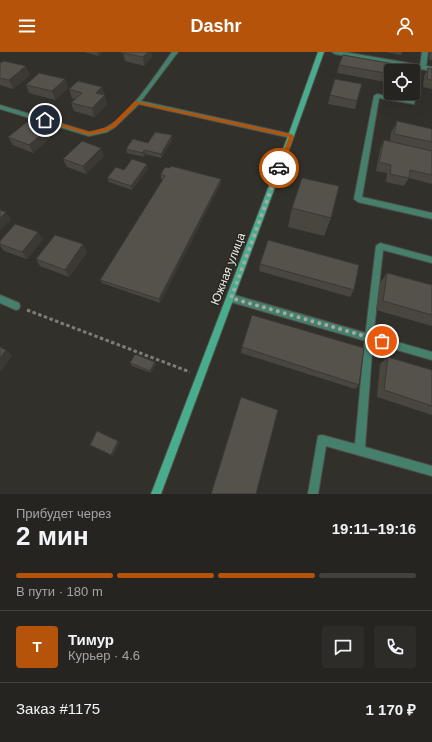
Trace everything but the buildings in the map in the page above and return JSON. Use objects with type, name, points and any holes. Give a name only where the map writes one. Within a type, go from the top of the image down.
[{"type":"street","points":[[0,107],[89,134],[102,131],[112,127],[136,102],[175,52]]},
{"type":"street","name":"Южная улица","points":[[156,494],[231,298],[321,52]]},
{"type":"street","points":[[335,52],[404,64]]},
{"type":"street","points":[[423,67],[425,52]]},
{"type":"street","points":[[420,67],[432,69]]},
{"type":"street","points":[[384,97],[378,96],[358,199],[432,216]]},
{"type":"street","points":[[397,100],[412,103],[412,100]]},
{"type":"street","points":[[136,102],[291,136]]},
{"type":"street","points":[[360,450],[369,338],[380,246],[432,260]]},
{"type":"street","points":[[231,298],[432,356]]},
{"type":"street","points":[[0,299],[16,306]]},
{"type":"street","points":[[313,494],[322,440],[432,471]]},
{"type":"path","points":[[16,306],[200,376]]},
{"type":"way so far","points":[[279,168],[231,298],[382,341]]},
{"type":"route","points":[[45,120],[89,134],[112,127],[136,102],[291,136],[279,168]]}]
